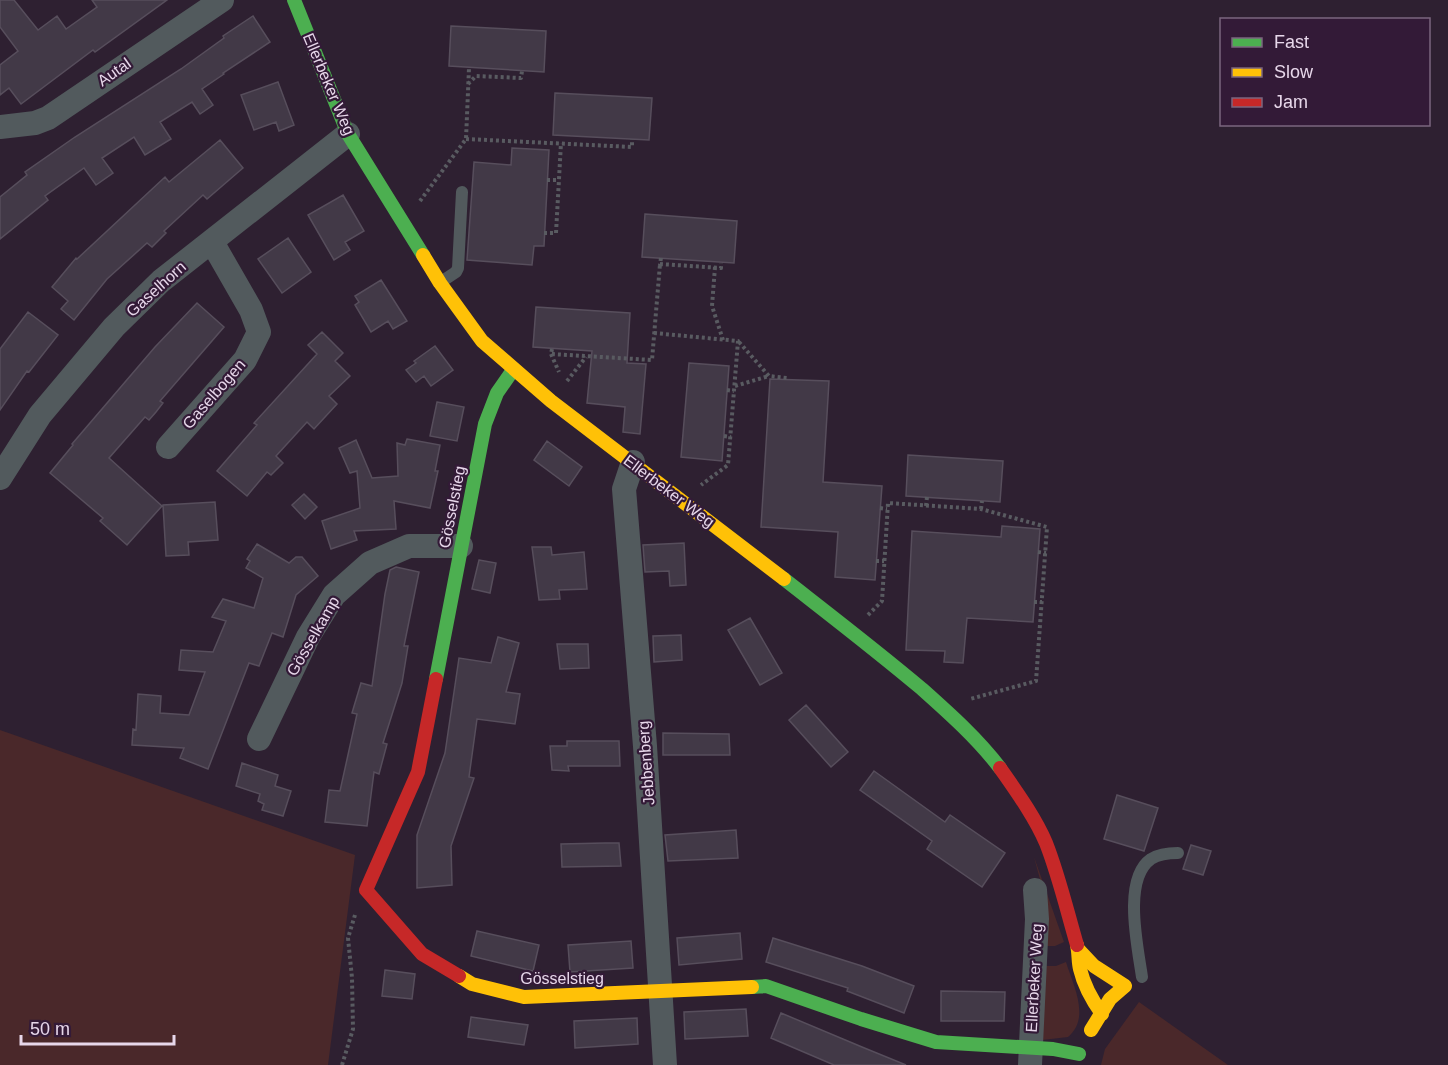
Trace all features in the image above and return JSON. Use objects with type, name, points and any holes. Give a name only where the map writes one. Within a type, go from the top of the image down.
[{"type":"street","name":"Autal","points":[[0,127],[35,123],[48,118],[222,0]]},
{"type":"street","name":"Ellerbeker Weg","points":[[294,0],[348,134],[440,283],[482,341],[551,401],[633,462],[897,668],[950,714],[989,754],[1015,789],[1045,841],[1059,881],[1085,984],[1102,1014]]},
{"type":"street","name":"Gaselhorn","points":[[0,478],[40,415],[114,327],[161,281],[348,134]]},
{"type":"street","name":"Gaselbogen","points":[[168,447],[245,360],[259,332],[251,310],[212,242]]},
{"type":"street","name":"Gösselstieg","points":[[513,370],[497,393],[485,424],[418,772],[366,890],[422,954],[472,984],[524,997],[766,986],[936,1042],[1031,1056],[1053,1048],[1078,1059]]},
{"type":"street","name":"Jebbenberg","points":[[633,462],[624,489],[662,992],[665,1065]]},
{"type":"street","name":"Gösselkamp","points":[[259,739],[308,637],[334,595],[370,563],[409,546],[461,546]]},
{"type":"street","name":"Ellerbeker Weg","points":[[1031,1056],[1037,919],[1035,890]]},
{"type":"street","points":[[1078,949],[1094,966],[1125,986],[1110,999],[1089,1032],[1078,1059]]},
{"type":"lane","points":[[440,283],[458,268],[462,192]]},
{"type":"lane","points":[[1142,977],[1134,916],[1136,890],[1141,870],[1157,856],[1178,853]]},
{"type":"path","points":[[418,204],[466,139],[469,68]]},
{"type":"path","points":[[468,84],[476,76],[521,78],[522,71]]},
{"type":"path","points":[[579,136],[579,144]]},
{"type":"path","points":[[466,139],[632,147],[632,139]]},
{"type":"path","points":[[544,233],[556,233],[561,143]]},
{"type":"path","points":[[548,180],[559,180]]},
{"type":"path","points":[[552,349],[551,354],[609,355],[652,360],[660,261],[721,268],[721,263]]},
{"type":"path","points":[[715,267],[712,306],[723,340]]},
{"type":"path","points":[[654,333],[738,341],[769,376]]},
{"type":"path","points":[[700,485],[728,465],[738,341]]},
{"type":"path","points":[[564,385],[587,356]]},
{"type":"path","points":[[728,390],[769,376],[787,378]]},
{"type":"path","points":[[724,436],[731,437]]},
{"type":"path","points":[[926,506],[927,497]]},
{"type":"path","points":[[981,509],[982,501]]},
{"type":"path","points":[[863,621],[882,601],[888,503],[981,509],[1047,527],[1036,681],[967,699]]},
{"type":"path","points":[[880,508],[887,509]]},
{"type":"path","points":[[1038,552],[1046,553]]},
{"type":"path","points":[[876,561],[884,561]]},
{"type":"path","points":[[1034,602],[1042,602]]},
{"type":"path","points":[[342,1065],[353,1029],[348,938],[366,890]]},
{"type":"shaded area","points":[[0,730],[355,855],[328,1065],[0,1065]]},
{"type":"shaded area","points":[[1034,857],[1064,942],[1055,946],[1047,946],[1041,883]]},
{"type":"shaded area","points":[[1066,962],[1076,991],[1078,1020],[1075,1029],[1068,1037],[1042,1040],[1046,966],[1056,966]]},
{"type":"shaded area","points":[[1139,1002],[1228,1065],[1101,1065],[1105,1049]]},
{"type":"building","points":[[0,0],[14,0],[38,30],[57,16],[66,29],[97,7],[92,0],[167,0],[95,52],[93,50],[21,104],[9,88],[0,95],[0,65],[18,51],[0,27]]},
{"type":"building","points":[[253,16],[270,42],[202,89],[213,105],[200,114],[192,102],[160,122],[171,139],[145,155],[134,137],[102,158],[113,173],[96,185],[84,168],[45,196],[48,200],[0,239],[0,197],[27,175],[25,172],[181,69]]},
{"type":"building","points":[[451,26],[546,31],[544,72],[449,66]]},
{"type":"building","points":[[278,82],[294,125],[279,131],[276,122],[254,130],[241,95]]},
{"type":"building","points":[[555,93],[652,98],[649,140],[553,135]]},
{"type":"building","points":[[220,140],[243,168],[207,199],[203,195],[164,231],[166,233],[152,247],[147,243],[107,279],[74,320],[61,309],[68,301],[52,287],[76,258],[165,177],[169,182]]},
{"type":"building","points":[[512,148],[549,150],[544,246],[534,246],[532,265],[467,260],[474,162],[511,165]]},
{"type":"building","points":[[343,195],[364,231],[345,242],[350,250],[334,260],[308,215]]},
{"type":"building","points":[[645,214],[737,221],[734,263],[642,257]]},
{"type":"building","points":[[288,238],[311,272],[282,293],[258,259]]},
{"type":"building","points":[[381,280],[407,321],[393,329],[388,321],[371,332],[355,305],[359,302],[355,296]]},
{"type":"building","points":[[197,303],[224,327],[160,401],[163,403],[149,420],[145,417],[109,458],[162,506],[127,545],[100,521],[103,518],[50,473],[155,347]]},
{"type":"building","points":[[536,307],[630,313],[627,363],[646,364],[640,434],[623,432],[625,407],[587,403],[592,351],[533,347]]},
{"type":"building","points":[[28,312],[58,335],[29,372],[27,371],[0,410],[0,349]]},
{"type":"building","points":[[322,332],[343,353],[335,361],[350,376],[329,396],[337,404],[314,429],[307,422],[276,456],[283,463],[271,475],[267,472],[247,496],[217,471],[257,425],[254,423],[317,354],[308,345]]},
{"type":"building","points":[[435,346],[453,370],[431,386],[424,376],[416,382],[406,370],[416,363],[414,361]]},
{"type":"building","points":[[689,363],[729,366],[722,461],[681,457]]},
{"type":"building","points":[[770,379],[829,381],[823,482],[882,486],[875,580],[835,577],[838,532],[761,527]]},
{"type":"building","points":[[437,402],[464,407],[457,441],[430,436]]},
{"type":"building","points":[[407,439],[440,445],[435,471],[438,471],[430,508],[394,501],[396,529],[354,531],[357,540],[331,549],[322,521],[360,508],[357,471],[350,473],[339,448],[356,440],[372,478],[398,476],[397,443],[405,445]]},
{"type":"building","points":[[547,441],[582,467],[569,486],[534,460]]},
{"type":"building","points":[[908,455],[1003,461],[1000,502],[906,496]]},
{"type":"building","points":[[304,494],[317,507],[305,519],[292,505]]},
{"type":"building","points":[[215,502],[218,540],[188,542],[189,555],[166,556],[163,505]]},
{"type":"building","points":[[1002,526],[1040,529],[1033,622],[967,618],[963,663],[944,662],[945,651],[906,650],[912,531],[1001,537]]},
{"type":"building","points":[[684,543],[686,585],[670,586],[669,571],[645,572],[643,545]]},
{"type":"building","points":[[257,544],[289,563],[296,557],[302,557],[318,576],[296,595],[283,637],[272,633],[259,666],[249,663],[208,769],[180,758],[184,748],[132,745],[133,729],[136,730],[138,694],[161,696],[160,713],[189,715],[205,672],[179,670],[181,650],[213,652],[226,621],[212,617],[223,599],[254,608],[263,578],[246,568],[250,561],[247,559]]},
{"type":"building","points":[[532,547],[551,547],[552,555],[584,552],[587,589],[559,590],[560,599],[539,600]]},
{"type":"building","points":[[479,560],[496,563],[490,593],[472,589]]},
{"type":"building","points":[[396,567],[419,572],[404,646],[408,646],[402,683],[383,743],[387,744],[379,774],[374,772],[367,826],[325,822],[329,790],[340,791],[357,714],[352,713],[361,683],[372,686],[385,594],[390,570]]},
{"type":"building","points":[[750,618],[782,673],[760,685],[728,630]]},
{"type":"building","points":[[681,635],[682,660],[654,662],[653,636]]},
{"type":"building","points":[[498,637],[519,643],[506,692],[520,694],[515,724],[477,719],[469,777],[474,778],[451,846],[452,885],[417,888],[417,835],[445,753],[459,658],[491,663]]},
{"type":"building","points":[[557,644],[588,644],[589,668],[560,669]]},
{"type":"building","points":[[806,705],[848,752],[831,767],[789,720]]},
{"type":"building","points":[[663,733],[729,734],[730,755],[663,755]]},
{"type":"building","points":[[567,741],[619,741],[620,766],[568,766],[569,771],[552,770],[550,746],[567,746]]},
{"type":"building","points":[[242,763],[278,775],[275,786],[291,791],[283,816],[262,810],[264,804],[258,801],[260,794],[236,786]]},
{"type":"building","points":[[874,771],[945,822],[950,815],[1005,853],[982,887],[927,849],[932,841],[860,790]]},
{"type":"building","points":[[1117,795],[1158,808],[1144,851],[1104,839]]},
{"type":"building","points":[[736,830],[738,858],[668,861],[665,835]]},
{"type":"building","points":[[619,843],[621,866],[562,867],[561,844]]},
{"type":"building","points":[[1191,845],[1211,851],[1203,875],[1183,869]]},
{"type":"building","points":[[477,931],[539,945],[533,971],[471,956]]},
{"type":"building","points":[[740,933],[742,959],[679,965],[677,938]]},
{"type":"building","points":[[773,938],[862,966],[914,986],[904,1013],[847,991],[848,988],[766,962]]},
{"type":"building","points":[[631,941],[633,968],[570,972],[568,945]]},
{"type":"building","points":[[385,970],[415,974],[412,999],[382,996]]},
{"type":"building","points":[[941,991],[1005,992],[1004,1021],[941,1021]]},
{"type":"building","points":[[746,1009],[748,1036],[685,1039],[684,1012]]},
{"type":"building","points":[[781,1013],[906,1065],[834,1065],[771,1038]]},
{"type":"building","points":[[471,1017],[528,1025],[524,1045],[468,1037]]},
{"type":"building","points":[[637,1018],[638,1044],[575,1048],[574,1021]]},
{"type":"traffic: fast","points":[[294,0],[348,134],[423,255]]},
{"type":"traffic: fast","points":[[436,679],[485,424],[497,393],[513,370]]},
{"type":"traffic: fast","points":[[784,579],[922,689],[973,737],[1000,768]]},
{"type":"traffic: fast","points":[[752,987],[766,986],[936,1042],[1053,1049],[1079,1054]]},
{"type":"traffic: slow","points":[[423,255],[440,283],[482,341],[551,401],[784,579]]},
{"type":"traffic: slow","points":[[1077,945],[1079,966],[1084,981],[1102,1014]]},
{"type":"traffic: slow","points":[[1078,949],[1094,966],[1125,986],[1110,999],[1091,1030]]},
{"type":"traffic: slow","points":[[459,976],[472,984],[524,997],[752,987]]},
{"type":"traffic: jam","points":[[436,679],[418,772],[366,890],[422,954],[459,976]]},
{"type":"traffic: jam","points":[[1000,768],[1042,833],[1059,881],[1077,945]]}]
